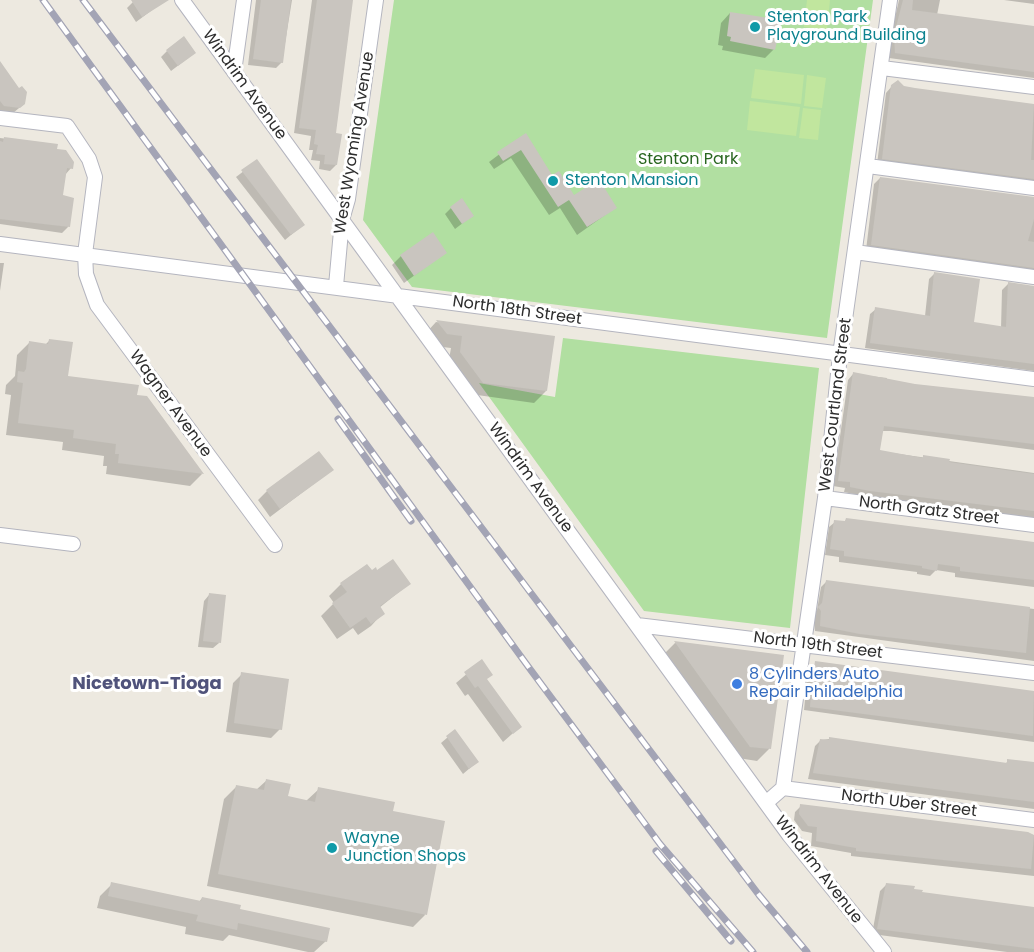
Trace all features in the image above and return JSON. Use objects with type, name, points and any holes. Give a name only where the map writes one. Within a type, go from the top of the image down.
[{"type":"street","name":"Windrim Avenue","points":[[182,0],[789,835],[884,952]]},
{"type":"street","points":[[234,72],[244,0]]},
{"type":"street","name":"West Wyoming Avenue","points":[[336,286],[342,220],[348,199],[376,0]]},
{"type":"street","name":"West Courtland Street","points":[[783,788],[825,498],[840,354],[890,0]]},
{"type":"street","points":[[882,68],[1034,87]]},
{"type":"street","name":"Wagner Avenue","points":[[0,118],[67,126],[89,159],[95,177],[85,254],[87,274],[97,305],[275,545]]},
{"type":"street","points":[[868,166],[1034,188]]},
{"type":"street","name":"North 18th Street","points":[[0,243],[1034,379]]},
{"type":"street","points":[[855,252],[1034,277]]},
{"type":"street","name":"North Gratz Street","points":[[825,498],[1034,525]]},
{"type":"street","points":[[0,535],[73,544]]},
{"type":"street","name":"North 19th Street","points":[[637,625],[803,643],[1034,673]]},
{"type":"street","points":[[766,802],[783,788]]},
{"type":"street","name":"North Uber Street","points":[[783,788],[1034,820]]},
{"type":"green space","name":"Stenton Park","points":[[394,0],[873,0],[827,338],[412,287],[363,220]]},
{"type":"green space","points":[[807,0],[830,0],[827,30],[804,27]]},
{"type":"green space","points":[[755,69],[804,75],[801,104],[751,98]]},
{"type":"green space","points":[[807,75],[826,78],[822,108],[804,106]]},
{"type":"green space","points":[[750,101],[800,107],[796,136],[747,130]]},
{"type":"green space","points":[[803,108],[821,110],[818,140],[799,138]]},
{"type":"green space","points":[[563,338],[819,368],[790,628],[644,611],[479,383],[555,397]]},
{"type":"building","points":[[131,0],[169,0],[142,17]]},
{"type":"building","points":[[261,0],[291,0],[283,63],[253,59]]},
{"type":"building","points":[[317,0],[353,0],[336,133],[342,134],[337,165],[324,164],[325,155],[316,154],[318,145],[314,144],[316,130],[299,128]]},
{"type":"building","points":[[903,0],[913,0],[912,10],[1034,26],[1034,72],[895,53],[894,35]]},
{"type":"building","name":"Stenton Park Playground Building","points":[[730,12],[782,20],[775,50],[730,41],[731,37],[727,36]]},
{"type":"building","points":[[184,36],[196,53],[178,66],[166,50]]},
{"type":"building","points":[[0,61],[19,88],[22,86],[27,92],[25,104],[20,108],[4,106],[0,101]]},
{"type":"building","points":[[898,80],[904,86],[915,88],[1034,104],[1031,160],[1034,160],[1034,179],[882,159],[891,85]]},
{"type":"building","name":"Stenton Mansion","points":[[526,133],[552,175],[559,171],[574,195],[599,179],[617,208],[587,227],[569,200],[558,207],[521,150],[503,161],[497,152]]},
{"type":"building","points":[[4,137],[58,144],[57,149],[66,150],[74,162],[73,169],[67,168],[63,195],[74,198],[70,227],[0,219],[0,141],[3,142]]},
{"type":"building","points":[[257,159],[305,225],[291,235],[241,170]]},
{"type":"building","points":[[880,177],[1034,197],[1034,219],[1028,241],[1034,242],[1034,268],[871,245]]},
{"type":"building","points":[[462,198],[474,216],[462,224],[450,207]]},
{"type":"building","points":[[433,232],[447,253],[414,276],[400,255]]},
{"type":"building","points":[[934,272],[980,279],[974,322],[1006,327],[1008,282],[1034,286],[1034,364],[870,343],[875,307],[930,316]]},
{"type":"building","points":[[436,320],[555,336],[547,391],[483,383],[460,352],[462,336],[447,334]]},
{"type":"building","points":[[49,339],[73,342],[68,376],[139,385],[137,395],[147,396],[204,474],[118,463],[119,454],[115,454],[116,444],[73,438],[74,430],[18,423],[23,383],[17,382],[18,371],[24,372],[26,369],[29,341],[48,344]]},
{"type":"building","points":[[853,372],[915,384],[1034,397],[1034,444],[884,426],[880,450],[923,458],[923,455],[950,459],[949,462],[1034,474],[1034,511],[870,491],[850,487],[850,482],[838,481]]},
{"type":"building","points":[[319,451],[334,470],[280,509],[266,490]]},
{"type":"building","points":[[846,518],[1034,542],[1034,580],[960,571],[960,567],[938,564],[937,571],[922,568],[922,566],[844,556],[844,551],[830,549],[834,520],[845,521]]},
{"type":"building","points":[[393,559],[411,584],[380,606],[385,614],[371,624],[366,617],[350,628],[332,603],[347,592],[340,583],[367,564],[372,570],[376,567],[377,570]]},
{"type":"building","points":[[826,580],[1030,607],[1026,653],[860,634],[820,626],[821,611],[818,607],[822,603]]},
{"type":"building","points":[[209,593],[226,595],[221,643],[203,641]]},
{"type":"building","points":[[674,641],[784,655],[771,749],[750,747]]},
{"type":"building","points":[[482,659],[493,675],[487,679],[522,727],[513,734],[478,686],[475,688],[464,672]]},
{"type":"building","points":[[815,661],[1034,691],[1033,736],[810,707],[812,683],[809,678],[813,675]]},
{"type":"building","points":[[241,672],[289,679],[282,730],[234,723]]},
{"type":"building","points":[[455,729],[479,762],[469,769],[446,736]]},
{"type":"building","points":[[829,737],[1007,763],[1007,759],[1034,762],[1034,802],[813,773],[820,739],[829,740]]},
{"type":"building","name":"Wayne Junction Shops","points":[[266,779],[291,784],[288,796],[315,802],[318,787],[395,802],[393,811],[445,821],[427,915],[218,874],[236,785],[264,790]]},
{"type":"building","points":[[800,804],[1028,832],[1034,835],[1031,869],[856,851],[856,848],[816,841],[817,827],[808,826],[799,814]]},
{"type":"building","points":[[111,882],[201,901],[202,897],[241,905],[240,909],[330,928],[327,942],[238,923],[237,930],[196,921],[198,915],[108,896]]},
{"type":"building","points":[[886,883],[915,886],[914,889],[923,890],[922,892],[1034,907],[1034,949],[877,929]]},
{"type":"railway","points":[[43,0],[660,844],[753,952]]},
{"type":"railway","points":[[83,0],[759,895],[807,952]]},
{"type":"railway","points":[[338,419],[411,521]]},
{"type":"railway","points":[[656,851],[731,941]]},
{"type":"place","name":"Stenton Park Playground Building","points":[[755,27]]},
{"type":"place","name":"Stenton Mansion","points":[[553,181]]},
{"type":"place","name":"8 Cylinders Auto Repair Philadelphia","points":[[737,684]]},
{"type":"place","name":"Wayne Junction Shops","points":[[332,848]]},
{"type":"district","name":"Nicetown-Tioga","points":[[147,684]]}]
